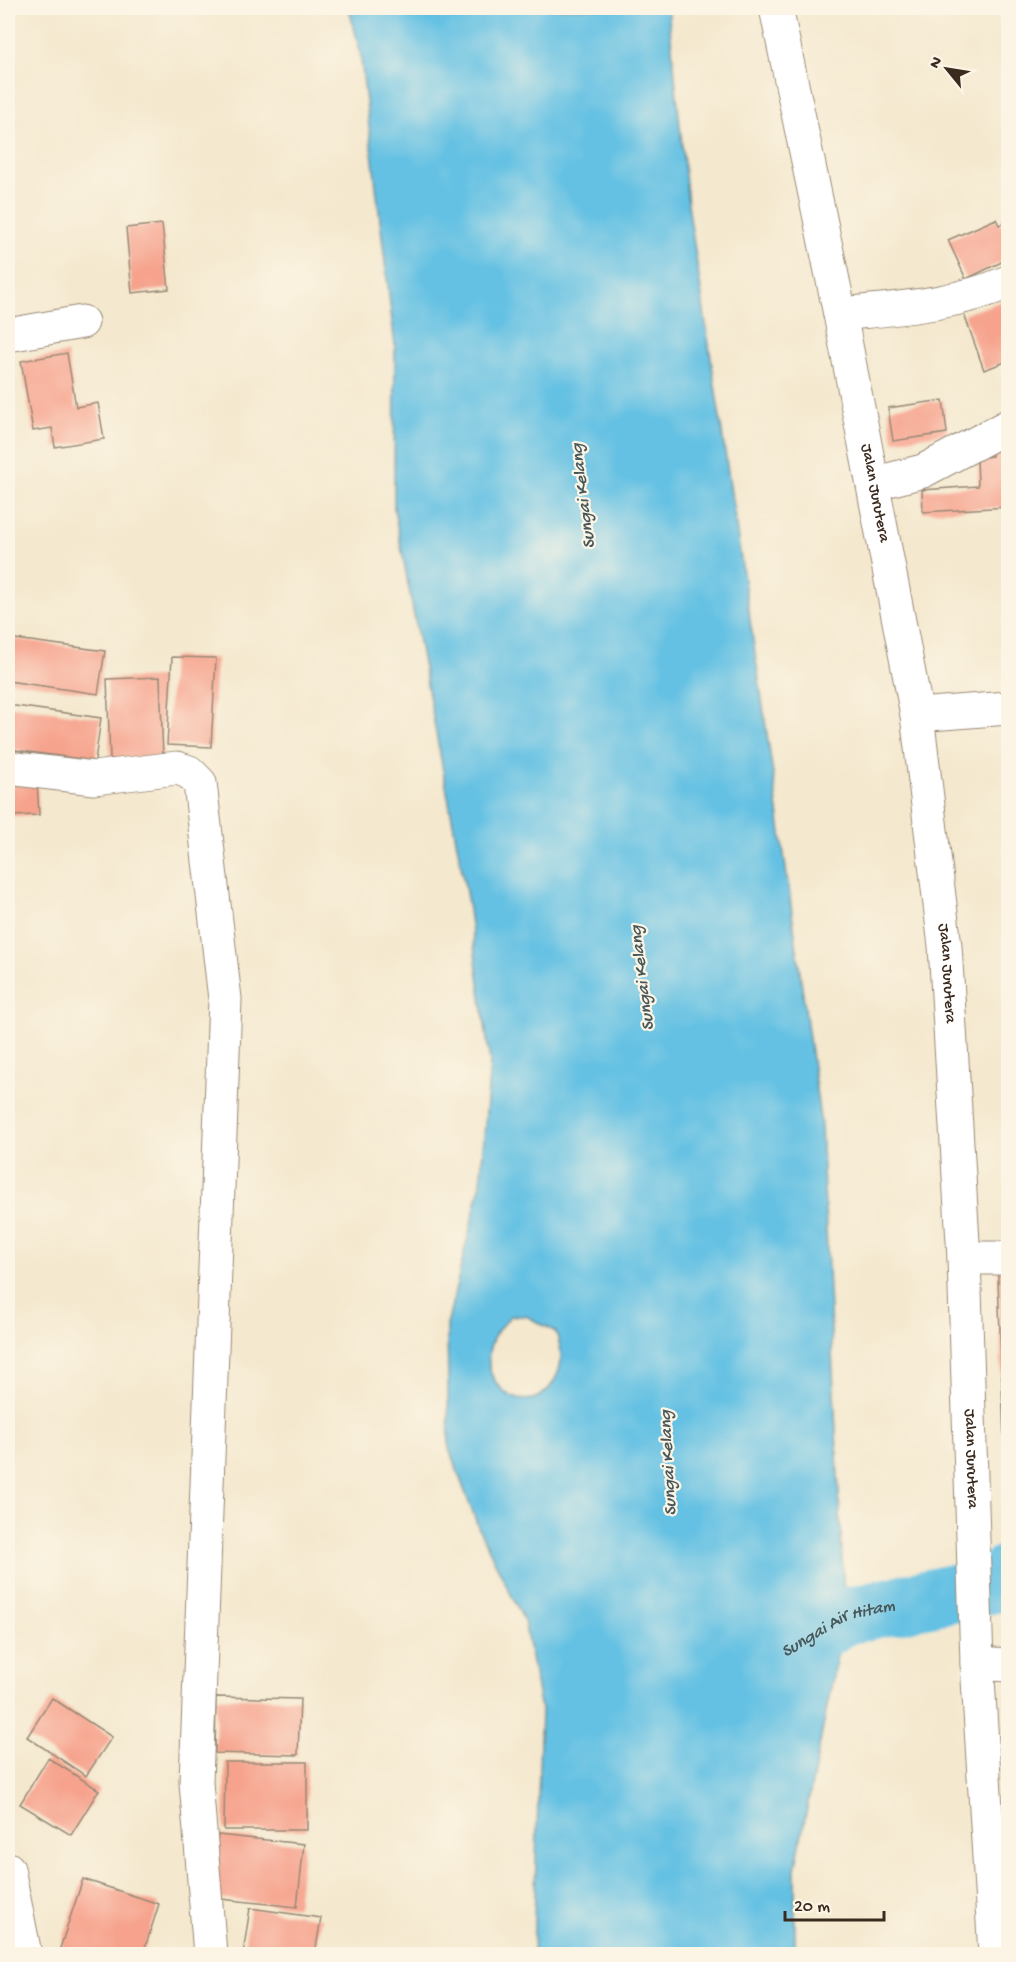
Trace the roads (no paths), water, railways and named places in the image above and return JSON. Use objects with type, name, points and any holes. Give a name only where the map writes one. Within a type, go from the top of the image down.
[{"type":"street","name":"Jalan Jurutera","points":[[776,8],[840,314],[917,715],[945,946],[964,1258],[975,1609],[993,1664],[995,1954]]},
{"type":"street","points":[[840,314],[935,304],[981,294],[1008,282]]},
{"type":"street","points":[[8,335],[82,322]]},
{"type":"street","points":[[873,484],[922,471],[1008,426]]},
{"type":"street","points":[[917,715],[1008,708]]},
{"type":"street","points":[[8,768],[94,778],[177,768],[189,772],[200,783],[225,999],[196,1782],[210,1954]]},
{"type":"street","points":[[964,1258],[1008,1258]]},
{"type":"street","points":[[8,1869],[12,1914],[25,1954]]},
{"type":"water","name":"Sungai Kelang","points":[[349,8],[668,8],[688,204],[773,774],[821,1126],[845,1616],[795,1869],[795,1954],[533,1954],[541,1709],[524,1621],[479,1529],[449,1449],[447,1325],[480,1186],[490,1062],[468,903],[394,509],[395,346],[360,51]],"holes":[[[511,1316],[526,1316],[556,1332],[561,1357],[554,1381],[541,1395],[527,1400],[512,1397],[499,1387],[491,1373],[489,1355],[495,1336]]]},
{"type":"waterway","name":"Sungai Air Hitam","points":[[776,1658],[845,1616],[1004,1582],[1008,1573]]}]
